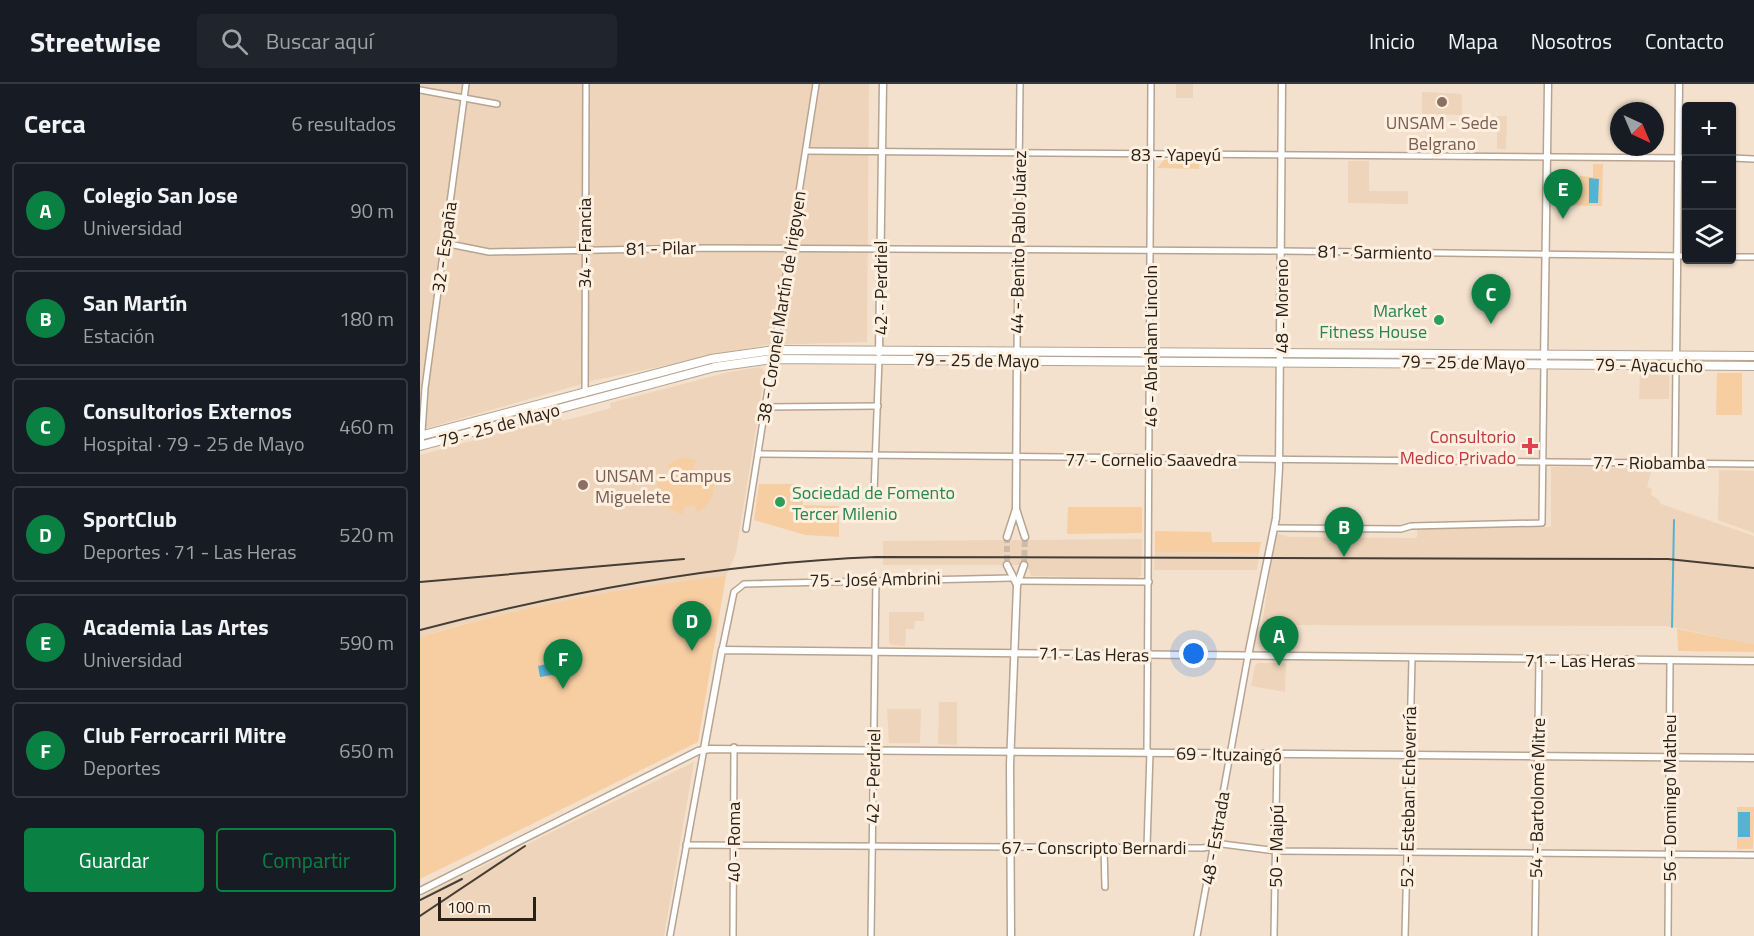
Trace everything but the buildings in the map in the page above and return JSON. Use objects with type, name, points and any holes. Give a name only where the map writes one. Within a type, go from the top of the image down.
[{"type":"main road","name":"79 - 25 de Mayo","points":[[421,436],[711,359],[773,354],[879,350],[1545,353]]},
{"type":"main road","name":"79 - Ayacucho","points":[[1545,353],[1754,356]]},
{"type":"main road","name":"79 - 25 de Mayo","points":[[421,446],[715,367],[773,354],[879,359],[1017,361],[1544,363]]},
{"type":"main road","name":"79 - Ayacucho","points":[[1544,363],[1754,366]]},
{"type":"street","name":"32 - España","points":[[421,446],[422,388],[466,84]]},
{"type":"street","name":"34 - Francia","points":[[586,84],[584,250],[586,402]]},
{"type":"street","name":"38 - Coronel Martín de Irigoyen","points":[[746,529],[816,84]]},
{"type":"street","name":"42 - Perdriel","points":[[874,492],[878,457],[883,84]]},
{"type":"street","name":"44 - Benito Pablo Juárez","points":[[1007,537],[1016,508],[1020,84]]},
{"type":"street","name":"46 - Abraham Lincoln","points":[[1147,847],[1151,84]]},
{"type":"street","name":"48 - Moreno","points":[[1274,528],[1280,459],[1282,84]]},
{"type":"street","points":[[1274,528],[1401,529],[1411,526],[1539,525],[1544,519],[1548,84]]},
{"type":"street","points":[[1675,462],[1679,84]]},
{"type":"street","points":[[420,90],[497,104]]},
{"type":"street","name":"83 - Yapeyú","points":[[806,151],[1546,155],[1679,158]]},
{"type":"street","points":[[1736,158],[1754,159]]},
{"type":"street","name":"81 - Pilar","points":[[444,243],[489,252],[880,249]]},
{"type":"street","name":"81 - Sarmiento","points":[[880,249],[1682,256]]},
{"type":"street","points":[[1736,257],[1754,257]]},
{"type":"street","points":[[765,407],[878,406]]},
{"type":"street","name":"77 - Cornelio Saavedra","points":[[758,454],[1017,459],[1544,462]]},
{"type":"street","name":"77 - Riobamba","points":[[1544,462],[1754,464]]},
{"type":"street","name":"44 - Benito Pablo Juárez","points":[[1016,508],[1025,537]]},
{"type":"street","name":"48 - Estrada","points":[[1197,936],[1248,656],[1274,528]]},
{"type":"street","points":[[1007,565],[1016,582]]},
{"type":"street","points":[[1011,936],[1010,752],[1016,582],[1024,565]]},
{"type":"street","name":"42 - Perdriel","points":[[871,936],[876,580]]},
{"type":"street","name":"75 - José Ambrini","points":[[722,650],[734,592],[738,586],[791,581],[876,580],[1149,582]]},
{"type":"street","points":[[670,936],[722,650]]},
{"type":"street","name":"71 - Las Heras","points":[[722,650],[1754,661]]},
{"type":"street","name":"52 - Esteban Echeverría","points":[[1405,936],[1412,659]]},
{"type":"street","name":"54 - Bartolomé Mitre","points":[[1535,936],[1539,660]]},
{"type":"street","name":"56 - Domingo Matheu","points":[[1668,936],[1670,661]]},
{"type":"street","name":"69 - Ituzaingó","points":[[704,749],[734,747],[1148,752],[1277,756],[1754,758]]},
{"type":"street","name":"40 - Roma","points":[[733,936],[734,747]]},
{"type":"street","points":[[420,891],[704,749]]},
{"type":"street","name":"50 - Maipú","points":[[1274,936],[1277,756]]},
{"type":"street","name":"67 - Conscripto Bernardi","points":[[686,845],[872,848],[1147,847],[1222,844],[1277,851],[1754,855]]},
{"type":"street","points":[[1104,847],[1105,887]]},
{"type":"shaded area","points":[[420,84],[869,84],[867,342],[765,345],[596,380],[420,430]]},
{"type":"shaded area","points":[[1176,84],[1193,84],[1193,98],[1176,98]]},
{"type":"shaded area","name":"UNSAM - Sede Belgrano","points":[[1422,92],[1462,94],[1462,115],[1422,114]]},
{"type":"shaded area","points":[[1497,116],[1507,116],[1506,149],[1497,149]]},
{"type":"shaded area","points":[[1164,160],[1200,160],[1199,169],[1157,168]]},
{"type":"shaded area","points":[[1348,161],[1369,161],[1369,191],[1408,191],[1408,204],[1348,203]]},
{"type":"shaded area","points":[[1593,164],[1603,164],[1602,206],[1553,205],[1554,174],[1593,177]]},
{"type":"shaded area","name":"UNSAM - Campus Miguelete","points":[[760,367],[765,372],[736,553],[726,576],[562,602],[459,625],[420,637],[420,455],[560,416],[562,421],[586,415],[611,408],[610,403],[729,372]]},
{"type":"shaded area","points":[[1640,372],[1667,372],[1669,399],[1639,399]]},
{"type":"shaded area","points":[[1717,373],[1742,373],[1742,415],[1716,415]]},
{"type":"shaded area","points":[[681,458],[696,460],[693,468],[703,477],[711,473],[714,485],[710,500],[703,508],[698,512],[694,505],[684,507],[683,515],[664,506],[657,492],[658,477],[666,480],[672,471],[667,465]]},
{"type":"shaded area","points":[[1551,467],[1652,468],[1647,487],[1652,489],[1651,495],[1661,504],[1754,536],[1754,644],[1666,626],[1262,625],[1276,533],[1288,537],[1414,538],[1417,537],[1417,528],[1551,527]]},
{"type":"shaded area","points":[[1719,470],[1754,471],[1754,533],[1718,520]]},
{"type":"shaded area","points":[[759,484],[803,484],[803,505],[839,506],[839,537],[805,535],[754,520]]},
{"type":"shaded area","points":[[1068,507],[1142,507],[1142,533],[1067,534]]},
{"type":"shaded area","points":[[1155,531],[1211,532],[1212,542],[1261,542],[1259,553],[1155,552]]},
{"type":"shaded area","points":[[1142,539],[1141,575],[1138,578],[1031,576],[1027,565],[883,565],[883,541]]},
{"type":"shaded area","points":[[1155,552],[1259,553],[1257,570],[1154,570]]},
{"type":"shaded area","points":[[726,576],[698,742],[420,879],[420,637],[495,616],[572,600],[649,586]]},
{"type":"shaded area","points":[[889,612],[924,612],[924,621],[915,621],[914,629],[906,629],[905,646],[889,643]]},
{"type":"shaded area","points":[[1677,629],[1754,644],[1754,652],[1678,651]]},
{"type":"shaded area","points":[[1258,663],[1286,663],[1285,692],[1251,686],[1255,666]]},
{"type":"shaded area","points":[[939,702],[957,702],[957,745],[938,744]]},
{"type":"shaded area","points":[[887,709],[921,709],[920,743],[889,743]]},
{"type":"shaded area","points":[[694,762],[664,936],[420,936],[420,897]]},
{"type":"shaded area","points":[[1737,807],[1754,807],[1753,849],[1737,849]]},
{"type":"water","points":[[1589,178],[1599,179],[1598,203],[1589,203]]},
{"type":"water","points":[[560,649],[564,673],[540,677],[538,666],[551,663],[549,651]]},
{"type":"water","points":[[1738,812],[1750,812],[1750,837],[1738,837]]},
{"type":"waterway","points":[[1672,627],[1674,520]]},
{"type":"tunnel","points":[[1007,537],[1007,565]]},
{"type":"tunnel","points":[[1024,565],[1025,537]]},
{"type":"railway","points":[[420,630],[532,603],[646,581],[761,565],[876,557],[1668,559],[1754,568]]},
{"type":"railway","points":[[420,582],[684,559]]},
{"type":"railway","points":[[420,916],[525,846]]},
{"type":"railway","points":[[420,900],[462,879]]},
{"type":"place","name":"UNSAM - Sede Belgrano","points":[[1442,102]]},
{"type":"place","name":"Academia Las Artes","points":[[1563,219]]},
{"type":"place","name":"Market Fitness House","points":[[1439,320]]},
{"type":"place","name":"Consultorios Externos","points":[[1491,324]]},
{"type":"place","name":"Consultorio Medico Privado","points":[[1530,446]]},
{"type":"place","name":"UNSAM - Campus Miguelete","points":[[583,485]]},
{"type":"place","name":"Sociedad de Fomento Tercer Milenio","points":[[780,502]]},
{"type":"place","name":"San Martín","points":[[1344,557]]},
{"type":"place","name":"SportClub","points":[[692,651]]},
{"type":"place","name":"Colegio San Jose","points":[[1279,666]]},
{"type":"place","name":"Club Ferrocarril Mitre","points":[[563,689]]}]
